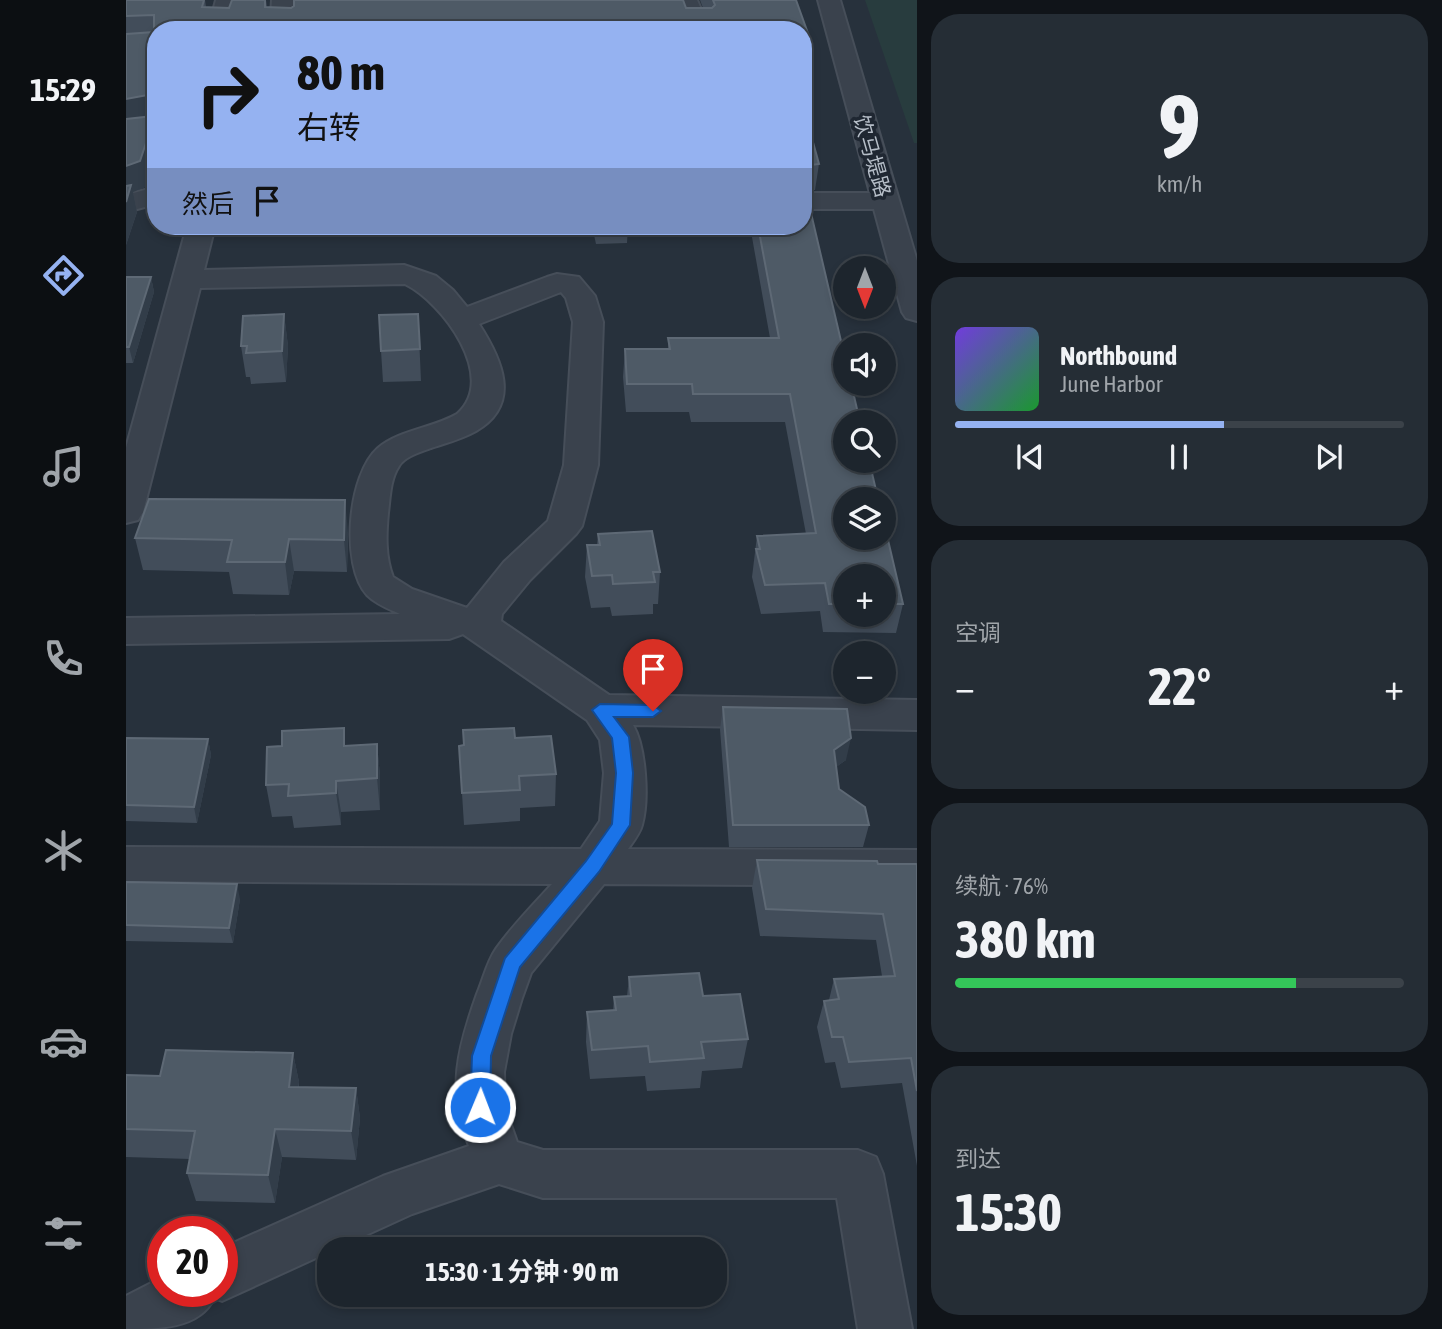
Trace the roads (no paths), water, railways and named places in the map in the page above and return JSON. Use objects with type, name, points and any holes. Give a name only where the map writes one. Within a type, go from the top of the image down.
[{"type":"street","points":[[222,21],[228,0]]},
{"type":"street","points":[[283,21],[284,0]]},
{"type":"street","points":[[686,0],[694,21]]},
{"type":"street","name":"饮马堤路","points":[[828,0],[917,312]]},
{"type":"street","points":[[126,204],[147,198]]},
{"type":"street","points":[[812,201],[885,201]]},
{"type":"street","points":[[126,512],[199,235]]},
{"type":"street","points":[[187,279],[404,274],[421,278],[449,301],[481,351],[490,375],[486,398],[481,409],[469,421],[397,450],[384,461],[374,493],[368,531],[372,567],[379,586],[410,603],[482,626],[600,710],[620,737],[625,773],[621,825],[592,867],[511,964],[481,1056],[480,1107],[499,1160]]},
{"type":"street","points":[[461,320],[562,282],[572,285],[580,296],[588,322],[581,466],[564,526],[517,571],[484,611],[482,626]]},
{"type":"street","points":[[126,631],[482,626]]},
{"type":"street","points":[[600,710],[917,715]]},
{"type":"street","points":[[126,864],[917,868]]},
{"type":"street","points":[[238,1268],[401,1193],[499,1160],[543,1174],[858,1174],[885,1329]]},
{"type":"street","points":[[126,1325],[161,1307]]}]
